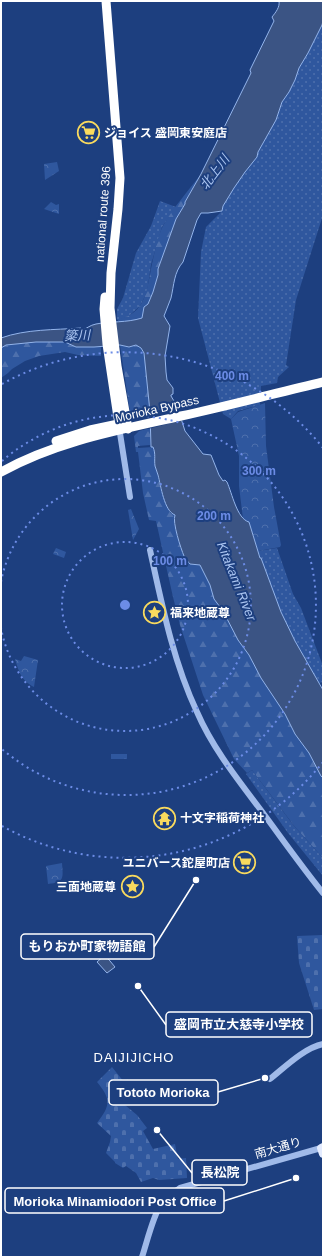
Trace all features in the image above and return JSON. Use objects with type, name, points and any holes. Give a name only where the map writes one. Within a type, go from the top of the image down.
[{"type":"highway","name":"national route 396","points":[[100,1],[114,180],[114,208],[107,273],[108,314],[114,366],[128,425]]},
{"type":"highway","name":"national route 396","points":[[106,1],[120,178],[108,314]]},
{"type":"highway","name":"Morioka Bypass","points":[[276,391],[323,377]]},
{"type":"highway","name":"Morioka Bypass","points":[[1,472],[28,458],[59,446],[128,425],[276,391],[323,382]]},
{"type":"highway","name":"Morioka Bypass","points":[[1,466],[19,456],[90,430],[128,425]]},
{"type":"street","points":[[128,425],[130,497]]},
{"type":"street","points":[[150,550],[162,608],[182,676],[196,712],[229,768],[323,893]]},
{"type":"street","points":[[270,1079],[306,1052],[323,1044]]},
{"type":"street","name":"南大通り","points":[[142,1257],[154,1218],[161,1205],[170,1194],[180,1188],[322,1150]]},
{"type":"green space","points":[[323,21],[323,215],[296,300],[286,365],[289,367],[278,377],[277,383],[261,386],[260,405],[238,411],[231,419],[223,414],[198,318],[201,252],[206,227],[222,211],[223,206],[234,188],[257,157],[258,152],[276,120],[282,102],[289,92],[299,68]]},
{"type":"green space","points":[[57,162],[59,171],[45,180],[44,164]]},
{"type":"green space","points":[[201,174],[176,219],[158,269],[158,275],[153,292],[148,304],[144,307],[142,318],[130,322],[118,322],[118,319],[135,312],[144,298],[161,230],[176,206]]},
{"type":"green space","points":[[160,201],[176,207],[162,227],[151,265],[147,292],[140,306],[130,315],[117,320],[117,309],[123,298],[136,253],[151,226]]},
{"type":"green space","points":[[51,202],[56,205],[59,204],[59,214],[44,209]]},
{"type":"green space","points":[[36,342],[65,342],[76,347],[101,347],[101,356],[78,355],[65,352],[39,356],[25,361],[1,378],[1,348],[6,345]]},
{"type":"green space","points":[[120,345],[129,347],[137,345],[144,353],[150,412],[137,415],[130,412]]},
{"type":"green space","points":[[265,403],[266,446],[274,507],[281,545],[280,547],[258,551],[249,522],[246,522],[243,519],[239,486],[239,456],[231,419],[238,412]]},
{"type":"green space","points":[[150,428],[150,445],[138,446],[138,448],[153,447],[160,486],[169,507],[169,511],[175,515],[175,529],[184,555],[195,565],[200,565],[210,585],[214,599],[223,611],[238,640],[249,655],[261,678],[285,714],[295,734],[309,753],[323,778],[323,858],[295,827],[252,770],[247,773],[234,759],[203,695],[180,625],[156,521],[149,520],[143,493],[138,452],[136,452],[134,436],[139,431]]},
{"type":"green space","points":[[131,509],[139,529],[133,540],[128,510]]},
{"type":"green space","points":[[56,548],[66,552],[64,558],[53,554]]},
{"type":"green space","points":[[277,548],[293,594],[301,608],[323,666],[323,682],[319,683],[295,641],[281,612],[258,551]]},
{"type":"green space","points":[[24,656],[38,660],[34,687],[26,682],[19,672],[16,664],[15,659],[21,661]]},
{"type":"green space","points":[[111,754],[127,754],[127,759],[111,759]]},
{"type":"green space","points":[[252,770],[294,826],[323,858],[323,876],[288,833],[246,774]]},
{"type":"green space","points":[[62,863],[62,878],[58,882],[48,884],[46,866]]},
{"type":"green space","points":[[323,935],[323,1009],[314,1010],[299,963],[297,936]]},
{"type":"green space","points":[[112,1067],[124,1082],[128,1079],[126,1083],[133,1089],[120,1101],[137,1115],[147,1128],[143,1131],[153,1149],[175,1144],[178,1159],[186,1158],[187,1178],[159,1180],[153,1178],[141,1182],[136,1173],[126,1166],[123,1168],[115,1163],[106,1153],[111,1136],[97,1123],[102,1117],[108,1102],[105,1093],[97,1082]]},
{"type":"water","points":[[279,1],[323,1],[322,25],[299,68],[289,92],[282,102],[276,120],[258,152],[257,157],[234,188],[223,206],[222,211],[201,213],[197,220],[183,262],[176,274],[171,298],[164,316],[170,326],[165,356],[167,380],[173,388],[173,394],[171,396],[177,406],[185,431],[203,454],[211,455],[219,475],[223,481],[225,480],[227,482],[238,511],[245,520],[249,522],[260,558],[281,612],[295,641],[323,690],[323,778],[309,753],[295,734],[285,714],[261,678],[249,655],[238,640],[223,611],[214,599],[210,585],[200,565],[190,564],[184,556],[176,529],[174,518],[175,515],[168,509],[164,498],[155,466],[154,450],[153,447],[151,447],[150,412],[144,353],[141,348],[136,345],[129,347],[120,345],[76,347],[65,342],[36,342],[6,345],[1,348],[1,338],[20,333],[40,330],[81,328],[81,331],[96,324],[130,321],[142,318],[144,307],[148,304],[153,292],[158,275],[158,269],[176,219],[201,174],[251,73],[250,70],[274,21],[272,17],[278,7]]},
{"type":"water","points":[[105,955],[115,967],[107,973],[97,962]]},
{"type":"pier","points":[[179,405],[183,420],[148,429],[148,413]]},
{"type":"place","name":"ジョイス 盛岡東安庭店","points":[[88,133]]},
{"type":"place","name":"福来地蔵尊","points":[[154,613]]},
{"type":"place","name":"十文字稲荷神社","points":[[164,818]]},
{"type":"place","name":"ユニバース鉈屋町店","points":[[245,863]]},
{"type":"place","name":"もりおか町家物語館","points":[[196,880]]},
{"type":"place","name":"三面地蔵尊","points":[[132,887]]},
{"type":"place","name":"盛岡市立大慈寺小学校","points":[[138,986]]},
{"type":"place","name":"Tototo Morioka","points":[[265,1078]]},
{"type":"place","name":"長松院","points":[[157,1130]]},
{"type":"place","name":"Morioka Minamiodori Post Office","points":[[296,1178]]},
{"type":"district","name":"DAIJIJICHO","points":[[134,1057]]},
{"type":"water label","name":"北上川","points":[[214,172]]},
{"type":"water label","name":"簗川","points":[[77,335]]},
{"type":"water label","name":"Kitakami River","points":[[237,581]]}]
